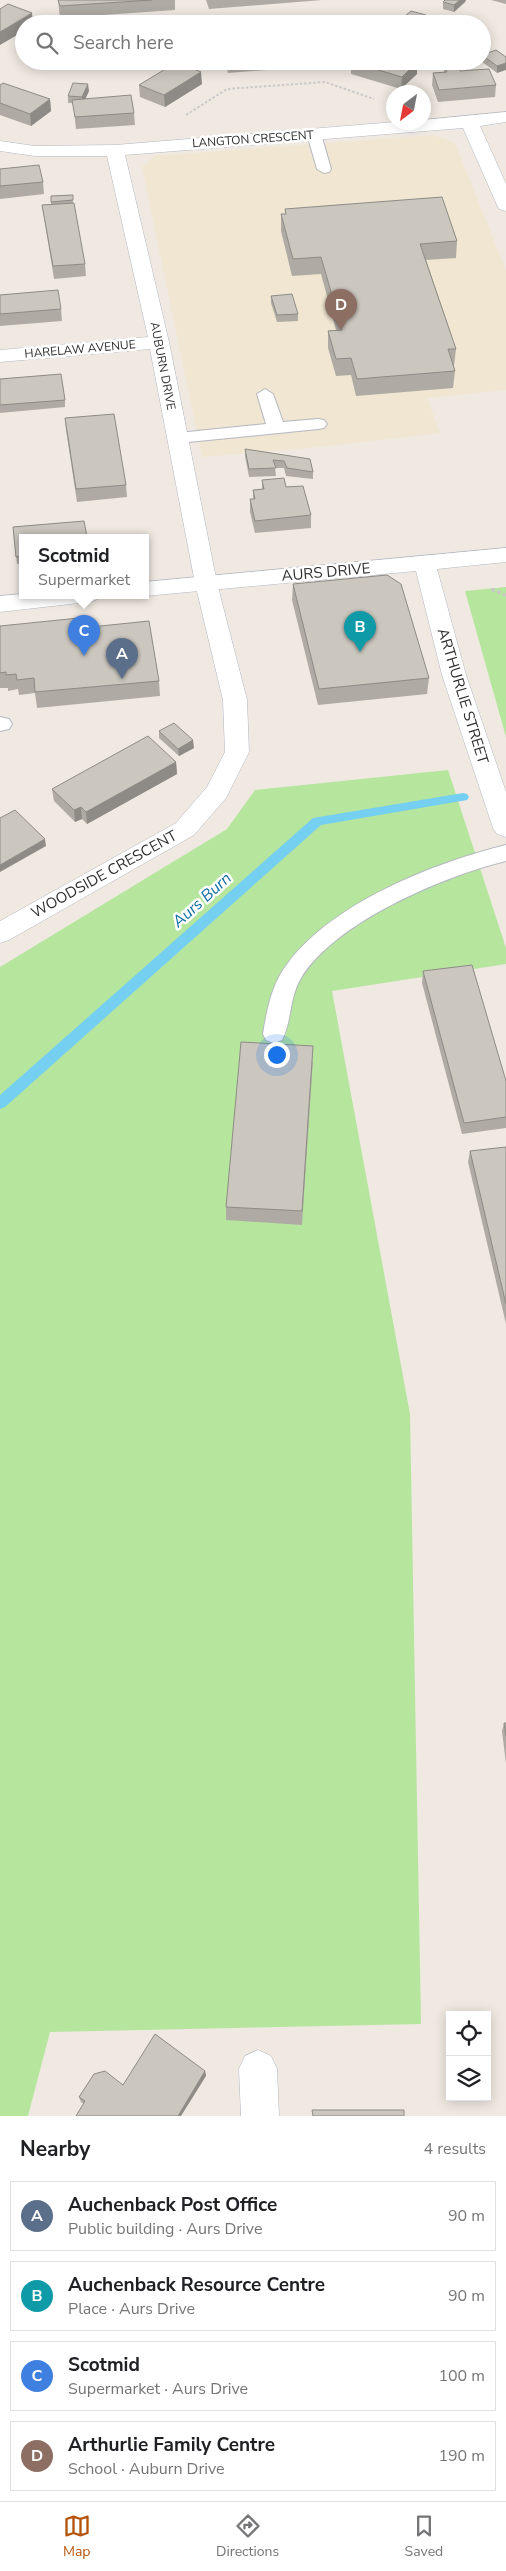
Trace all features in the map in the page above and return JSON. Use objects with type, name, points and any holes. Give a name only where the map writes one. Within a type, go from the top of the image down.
[{"type":"street","name":"LANGTON CRESCENT","points":[[0,146],[18,150],[44,151],[115,150],[469,122],[506,116]]},
{"type":"street","points":[[469,122],[506,204]]},
{"type":"street","name":"AUBURN DRIVE","points":[[115,150],[159,342],[206,583]]},
{"type":"street","name":"HARELAW AVENUE","points":[[0,356],[159,342]]},
{"type":"street","name":"AURS DRIVE","points":[[149,589],[506,555]]},
{"type":"street","name":"ARTHURLIE STREET","points":[[425,564],[454,675],[506,828]]},
{"type":"street","name":"WOODSIDE CRESCENT","points":[[0,933],[185,829],[217,792],[237,752],[235,709],[206,583]]},
{"type":"street","points":[[0,604],[49,599]]},
{"type":"street","points":[[258,2069],[260,2116]]},
{"type":"lane","points":[[314,134],[324,169]]},
{"type":"lane","points":[[265,394],[276,428]]},
{"type":"lane","points":[[178,438],[318,424]]},
{"type":"lane","points":[[274,1034],[281,996],[295,969],[323,939],[354,918],[422,881],[460,865],[506,853]]},
{"type":"path","points":[[176,145],[171,124],[227,89],[325,82],[376,100]]},
{"type":"shaded area","points":[[433,135],[455,143],[506,270],[506,390],[427,398],[440,433],[309,448],[202,457],[142,167],[155,156]]},
{"type":"green space","points":[[506,587],[506,737],[465,591]]},
{"type":"green space","points":[[448,770],[506,948],[506,964],[332,991],[410,1414],[421,2024],[50,2032],[28,2116],[0,2116],[0,967],[227,829],[255,790]]},
{"type":"building","points":[[58,0],[152,0],[60,6]]},
{"type":"building","points":[[445,0],[460,0],[454,5],[443,2]]},
{"type":"building","points":[[8,4],[32,13],[29,15],[15,15],[15,23],[0,32],[0,9]]},
{"type":"building","points":[[411,11],[426,15],[406,15]]},
{"type":"building","points":[[496,50],[506,57],[506,63],[497,66],[491,62],[491,52]]},
{"type":"building","points":[[164,70],[196,70],[201,72],[164,95],[139,85]]},
{"type":"building","points":[[378,70],[409,70],[402,77]]},
{"type":"building","points":[[446,70],[489,70],[496,85],[439,90],[433,73],[447,72]]},
{"type":"building","points":[[3,83],[50,99],[30,114],[0,103],[0,85]]},
{"type":"building","points":[[73,83],[88,84],[82,97],[68,96]]},
{"type":"building","points":[[131,95],[134,113],[75,117],[72,100]]},
{"type":"building","points":[[39,165],[43,182],[0,186],[0,169]]},
{"type":"building","points":[[73,195],[73,200],[51,202],[51,196]]},
{"type":"building","points":[[442,197],[457,241],[420,244],[456,349],[448,349],[455,371],[357,379],[351,358],[336,359],[328,331],[342,330],[321,257],[293,259],[281,214],[286,214],[285,209]]},
{"type":"building","points":[[74,203],[85,264],[53,266],[42,205]]},
{"type":"building","points":[[58,290],[61,309],[0,314],[0,295]]},
{"type":"building","points":[[292,294],[298,314],[277,315],[271,296]]},
{"type":"building","points":[[61,374],[65,400],[0,405],[0,379]]},
{"type":"building","points":[[114,414],[126,485],[76,489],[65,418]]},
{"type":"building","points":[[245,449],[310,459],[313,472],[287,468],[284,461],[273,460],[276,468],[249,469]]},
{"type":"building","points":[[284,478],[286,487],[303,486],[311,515],[255,521],[250,499],[255,499],[253,490],[264,489],[262,480]]},
{"type":"building","points":[[84,521],[86,534],[19,534],[19,557],[16,557],[13,527]]},
{"type":"building","points":[[387,575],[401,584],[429,678],[319,689],[293,584]]},
{"type":"building","points":[[79,618],[81,628],[149,621],[159,681],[35,692],[34,678],[17,680],[16,674],[6,675],[6,672],[0,673],[0,626]]},
{"type":"building","points":[[174,723],[193,740],[178,749],[159,731]]},
{"type":"building","points":[[148,736],[176,762],[86,812],[81,807],[74,810],[52,789]]},
{"type":"building","points":[[15,810],[45,839],[0,865],[0,818]]},
{"type":"building","points":[[472,965],[506,1081],[506,1117],[464,1123],[423,971]]},
{"type":"building","points":[[241,1042],[313,1046],[302,1211],[226,1207]]},
{"type":"building","points":[[506,1147],[506,1304],[470,1151]]},
{"type":"building","points":[[155,2034],[205,2071],[178,2116],[76,2116],[85,2101],[79,2097],[94,2074],[105,2071],[123,2085]]},
{"type":"building","points":[[312,2110],[404,2110],[404,2116],[313,2116]]},
{"type":"waterway","name":"Aurs Burn","points":[[0,1103],[317,821],[463,797]]},
{"type":"place","name":"Arthurlie Family Centre","points":[[341,330]]},
{"type":"place","name":"Auchenback Resource Centre","points":[[360,652]]},
{"type":"place","name":"Scotmid","points":[[84,656]]},
{"type":"place","name":"Auchenback Post Office","points":[[122,679]]}]
